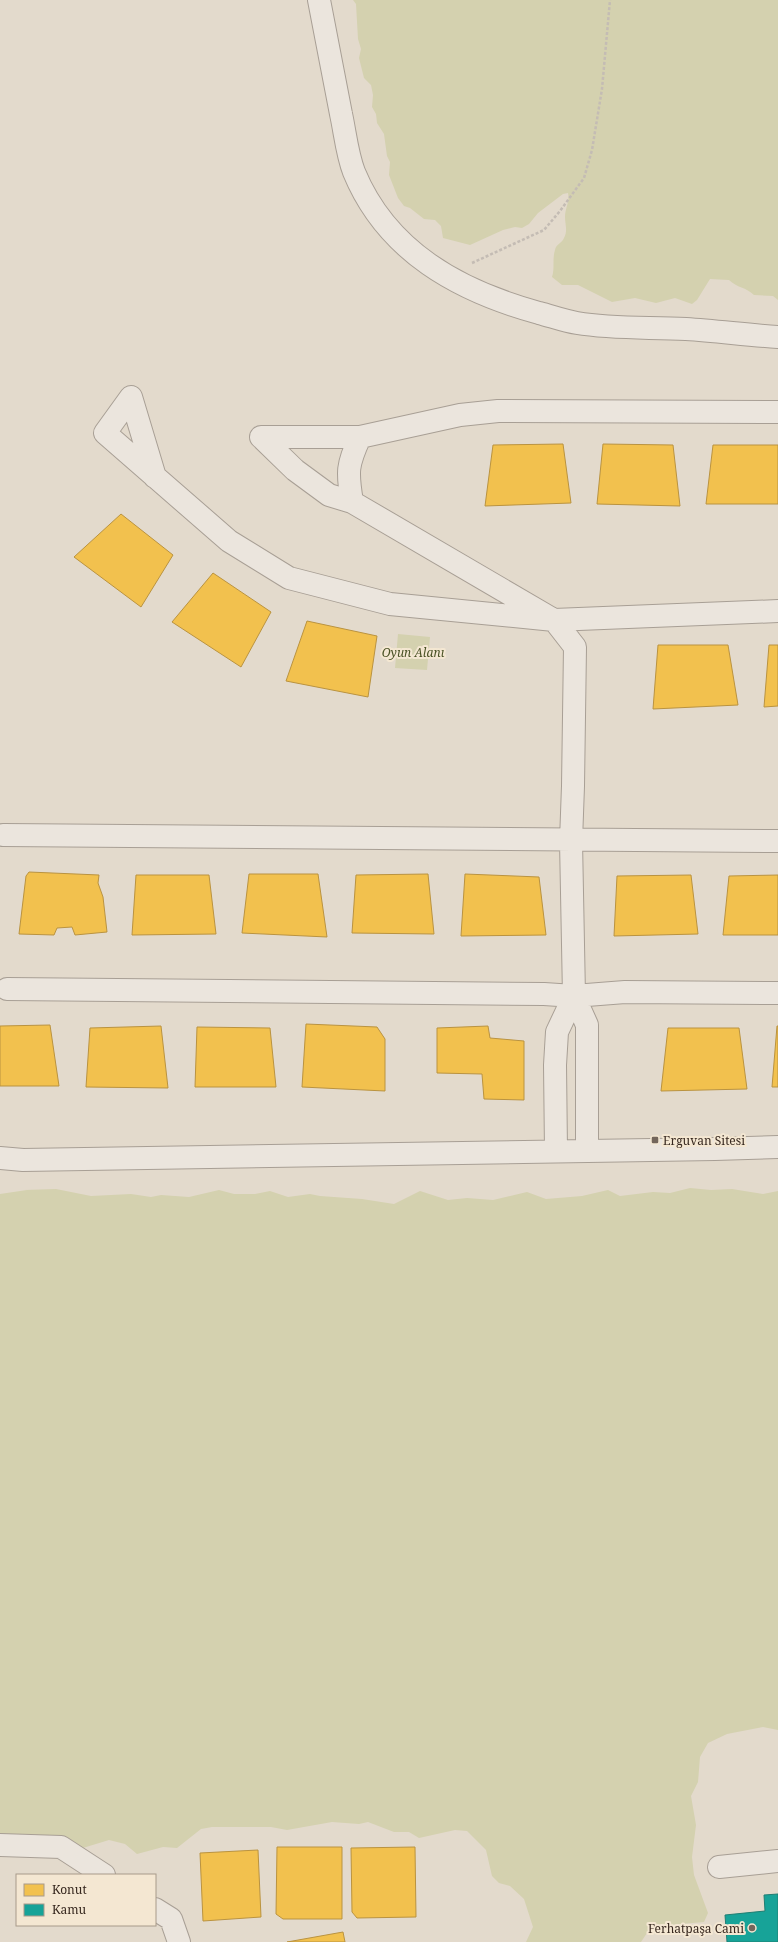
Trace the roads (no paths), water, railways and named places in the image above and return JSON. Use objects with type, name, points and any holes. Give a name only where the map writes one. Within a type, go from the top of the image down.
[{"type":"street","points":[[319,0],[354,170],[372,205],[386,225],[401,242],[447,278],[492,298],[517,307],[576,323],[613,328],[686,329],[778,337]]},
{"type":"street","points":[[587,1151],[587,1025],[574,996],[571,841],[575,646],[554,620],[352,502],[329,495],[295,470],[261,437],[360,437],[460,415],[498,411],[778,412]]},
{"type":"street","points":[[352,502],[347,476],[351,455],[360,437]]},
{"type":"street","points":[[155,477],[229,541],[289,578],[390,604],[554,620],[778,611]]},
{"type":"street","points":[[3,835],[571,841],[778,841]]},
{"type":"street","points":[[8,989],[544,994],[574,996],[626,992],[778,993]]},
{"type":"street","points":[[556,1151],[555,1065],[557,1032],[574,996]]},
{"type":"street","points":[[0,1158],[23,1160],[556,1151],[715,1150],[778,1147]]},
{"type":"street","points":[[0,1845],[61,1847],[102,1874]]},
{"type":"street","points":[[719,1867],[778,1861]]},
{"type":"street","points":[[156,1909],[171,1919],[179,1942]]},
{"type":"place","name":"Erguvan Sitesi","points":[[655,1140]]},
{"type":"place","name":"Ferhatpaşa Cami","points":[[752,1928]]},
{"type":"park label","name":"Oyun Alanı","points":[[413,652]]}]
